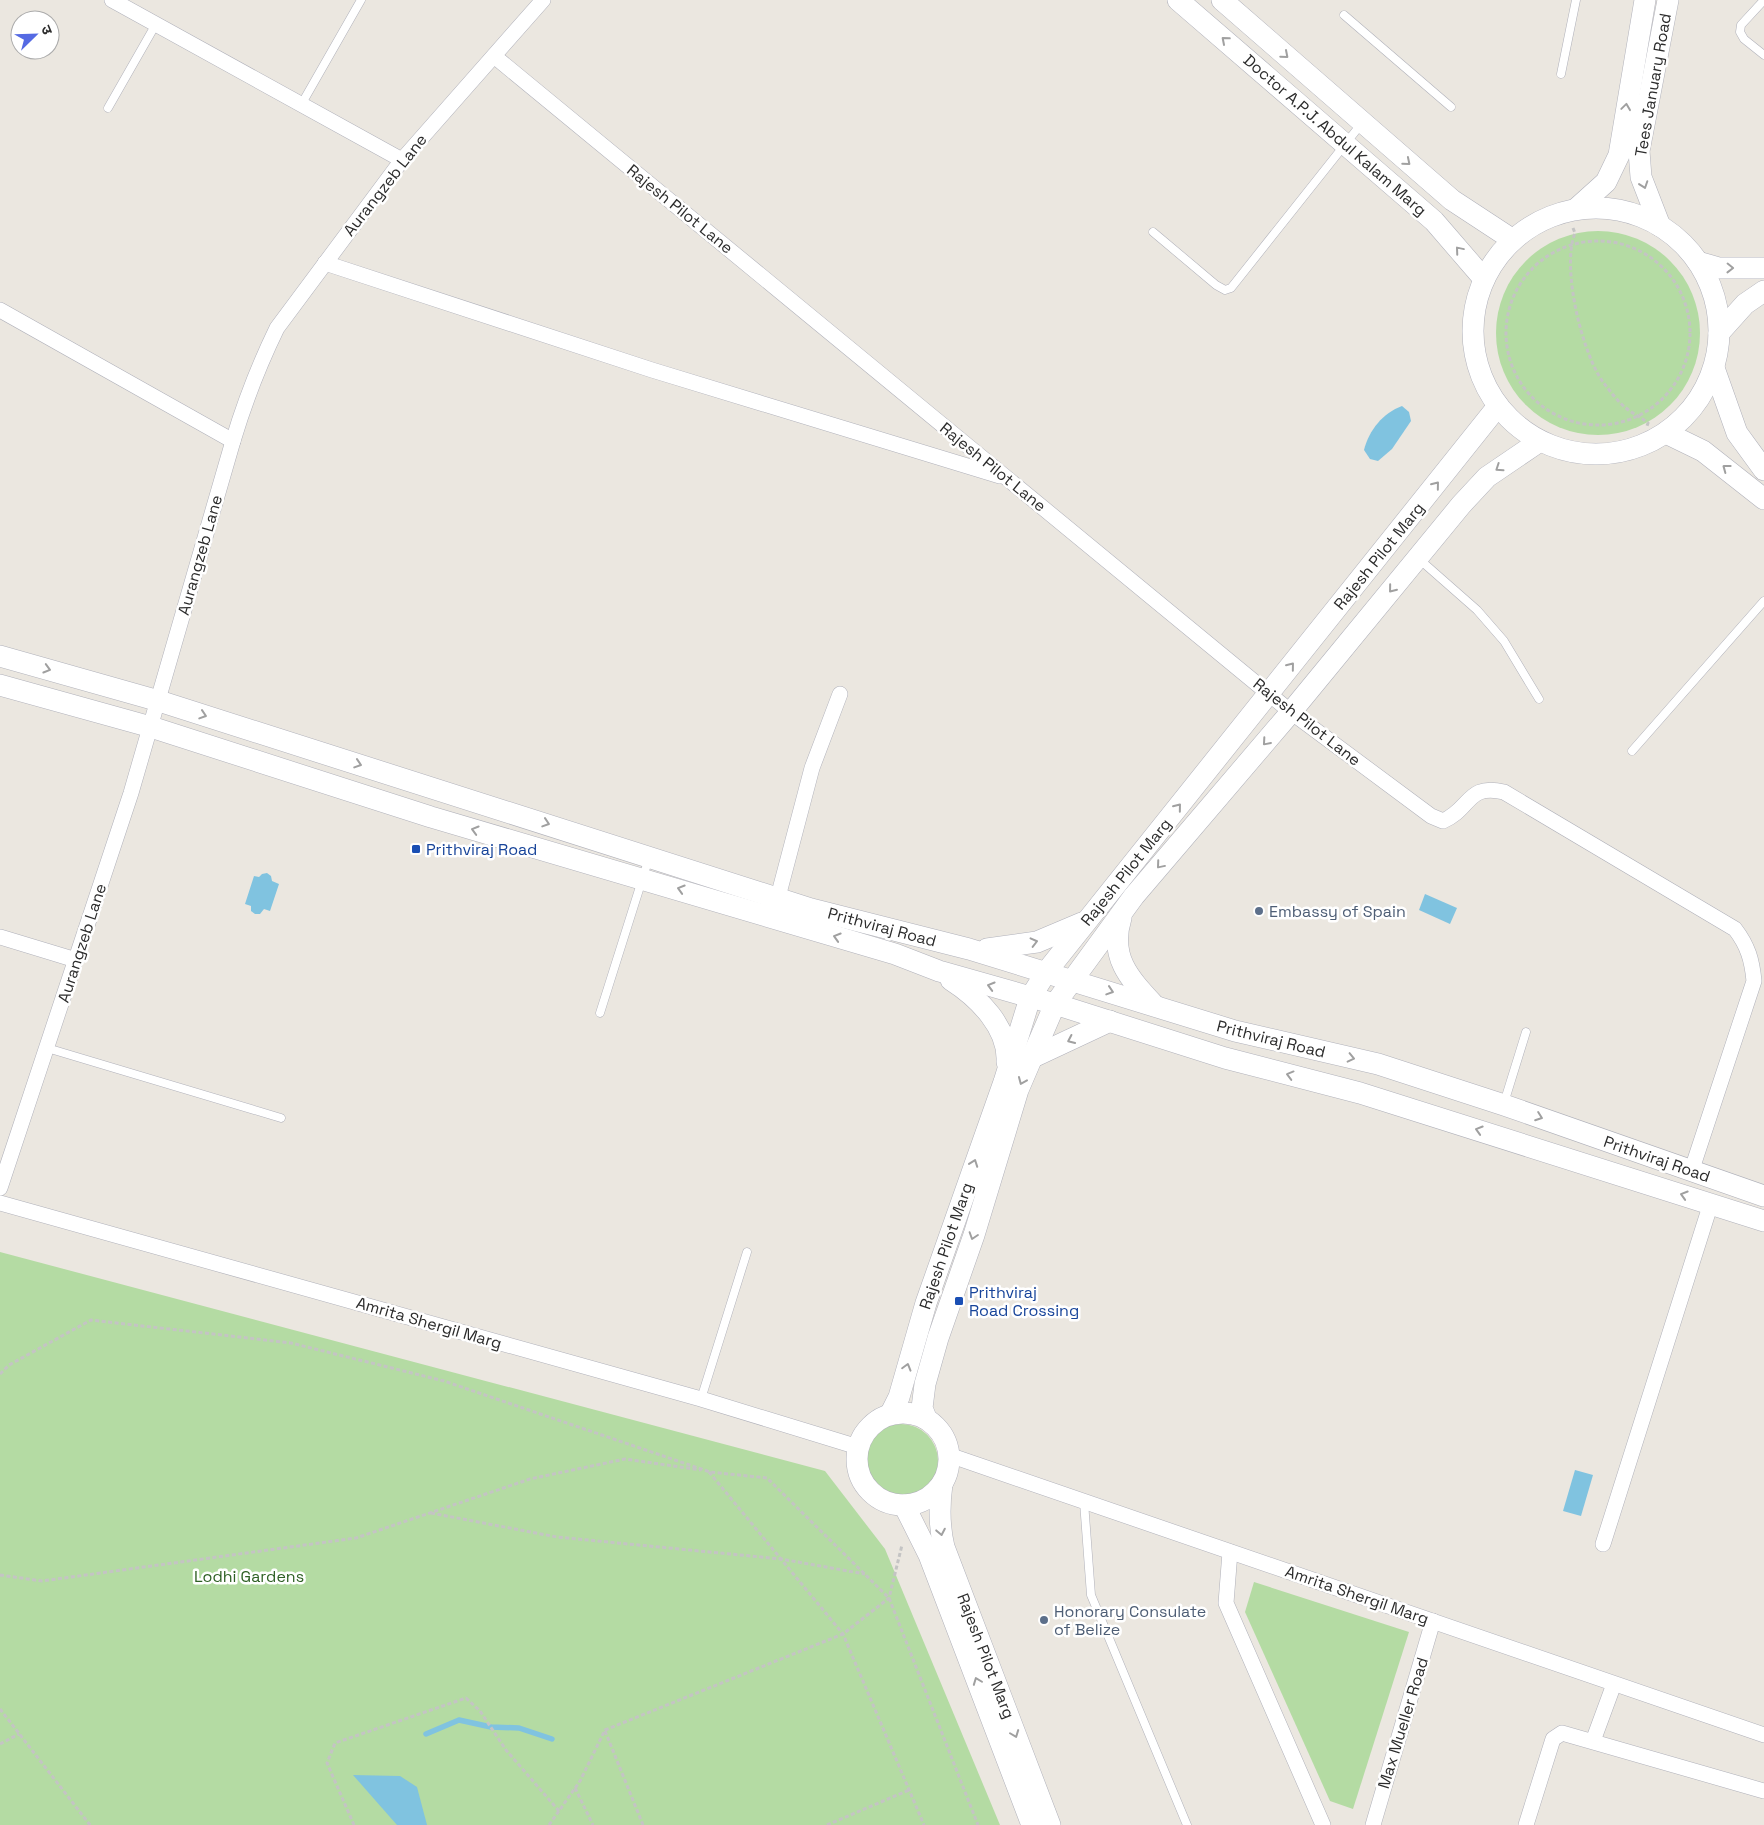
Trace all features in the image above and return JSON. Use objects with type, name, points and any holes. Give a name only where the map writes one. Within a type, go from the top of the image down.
[{"type":"main road","name":"Doctor A.P.J. Abdul Kalam Marg","points":[[1178,0],[1434,220],[1484,279]]},
{"type":"main road","name":"Doctor A.P.J. Abdul Kalam Marg","points":[[1222,0],[1452,200],[1513,240]]},
{"type":"main road","name":"Tees January Road","points":[[1571,210],[1606,182],[1619,155],[1644,0]]},
{"type":"main road","name":"Tees January Road","points":[[1660,226],[1641,177],[1639,151],[1668,0]]},
{"type":"main road","points":[[1605,208],[1634,214],[1660,226],[1681,242],[1698,262],[1714,296],[1719,334],[1714,368],[1703,393],[1692,408],[1666,433],[1645,445],[1610,454],[1574,453],[1540,441],[1517,426],[1498,406],[1482,377],[1474,345],[1474,311],[1484,279],[1496,258],[1513,240],[1538,222],[1571,210],[1605,208]]},
{"type":"main road","points":[[1698,262],[1719,268],[1764,268]]},
{"type":"main road","points":[[1719,334],[1746,304],[1764,291]]},
{"type":"main road","points":[[1714,368],[1737,433],[1764,470]]},
{"type":"main road","name":"Rajesh Pilot Marg","points":[[891,1413],[899,1397],[926,1303],[1004,1082],[1030,998],[1047,971],[1498,406]]},
{"type":"main road","points":[[1666,433],[1703,451],[1764,499]]},
{"type":"main road","name":"Rajesh Pilot Marg","points":[[926,1418],[922,1408],[928,1375],[974,1235],[1018,1090],[1055,1004],[1134,896],[1291,712],[1487,476],[1540,441]]},
{"type":"main road","name":"Prithviraj Road","points":[[0,656],[159,701],[778,898],[897,932],[969,949],[1047,971],[1235,1031],[1378,1064],[1504,1105],[1692,1172],[1763,1192]]},
{"type":"main road","name":"Prithviraj Road","points":[[0,685],[151,727],[432,817],[644,878],[895,954],[939,971],[1055,1004],[1226,1058],[1360,1094],[1764,1221]]},
{"type":"main road","points":[[1134,896],[1122,914],[1116,944],[1120,961],[1129,976],[1154,1005]]},
{"type":"main road","points":[[969,949],[991,949],[1037,942],[1078,926],[1093,913]]},
{"type":"main road","points":[[939,971],[978,1001],[1000,1032],[1008,1049],[1004,1082]]},
{"type":"main road","points":[[1031,1058],[1110,1022]]},
{"type":"main road","points":[[905,1412],[926,1418],[942,1434],[949,1456],[948,1470],[942,1484],[925,1499],[889,1505],[866,1488],[859,1475],[856,1461],[858,1447],[867,1428],[878,1419],[891,1413],[905,1412]]},
{"type":"main road","name":"Rajesh Pilot Marg","points":[[942,1484],[939,1505],[944,1547],[1050,1825]]},
{"type":"main road","name":"Rajesh Pilot Marg","points":[[889,1505],[930,1555],[1032,1825]]},
{"type":"street","points":[[112,0],[402,160]]},
{"type":"street","name":"Aurangzeb Lane","points":[[0,1188],[151,727],[249,389],[277,328],[402,160],[543,0]]},
{"type":"street","name":"Rajesh Pilot Lane","points":[[494,56],[1291,712],[1431,816],[1443,821],[1454,816],[1476,792],[1490,788],[1504,792],[1735,929],[1746,944],[1751,957],[1754,981],[1692,1172]]},
{"type":"street","points":[[325,263],[652,370],[1006,478]]},
{"type":"street","points":[[0,310],[233,441]]},
{"type":"street","points":[[0,318],[34,329]]},
{"type":"street","points":[[778,898],[812,768],[840,694]]},
{"type":"street","points":[[0,937],[76,960]]},
{"type":"street","name":"Amrita Shergil Marg","points":[[0,1203],[701,1399],[858,1447]]},
{"type":"street","points":[[1603,1544],[1711,1203]]},
{"type":"street","name":"Amrita Shergil Marg","points":[[949,1456],[1764,1735]]},
{"type":"street","points":[[1230,1552],[1226,1603],[1323,1825]]},
{"type":"street","name":"Max Mueller Road","points":[[1373,1825],[1433,1621]]},
{"type":"street","points":[[1593,1741],[1614,1684]]},
{"type":"street","points":[[1526,1825],[1553,1740],[1557,1735],[1567,1733],[1764,1791]]},
{"type":"lane","points":[[301,104],[361,0]]},
{"type":"lane","points":[[1561,74],[1576,0]]},
{"type":"lane","points":[[1764,0],[1741,25],[1740,32],[1744,39],[1764,55]]},
{"type":"lane","points":[[1344,15],[1451,107]]},
{"type":"lane","points":[[108,108],[156,24]]},
{"type":"lane","points":[[1153,232],[1216,285],[1225,290],[1231,288],[1362,123]]},
{"type":"lane","points":[[1417,558],[1477,610],[1504,641],[1539,699]]},
{"type":"lane","points":[[1632,751],[1764,601]]},
{"type":"lane","points":[[600,1013],[644,878],[649,856]]},
{"type":"lane","points":[[1504,1105],[1526,1032]]},
{"type":"lane","points":[[46,1048],[281,1118]]},
{"type":"lane","points":[[701,1399],[747,1252]]},
{"type":"lane","points":[[1084,1502],[1091,1596],[1187,1825]]},
{"type":"path","points":[[1571,210],[1575,233],[1570,246],[1575,308],[1588,353],[1603,382],[1626,408],[1640,415],[1648,423],[1645,445]]},
{"type":"path","points":[[1599,242],[1614,243],[1643,253],[1666,272],[1682,298],[1689,328],[1686,358],[1674,385],[1653,407],[1640,415],[1622,422],[1604,425],[1585,424],[1567,420],[1550,412],[1534,400],[1522,385],[1513,369],[1506,332],[1508,312],[1514,295],[1524,278],[1537,264],[1552,253],[1570,246],[1599,242]]},
{"type":"path","points":[[0,1374],[9,1365],[91,1320],[291,1343],[444,1381],[710,1472],[843,1634],[924,1825]]},
{"type":"path","points":[[0,1575],[42,1581],[356,1538],[530,1479],[625,1459],[710,1472],[767,1478],[889,1598],[978,1825]]},
{"type":"path","points":[[430,1513],[557,1537],[781,1559],[865,1574]]},
{"type":"path","points":[[548,1825],[575,1788],[604,1730],[843,1634],[889,1598],[904,1541]]},
{"type":"path","points":[[354,1825],[327,1763],[335,1743],[466,1698],[480,1711],[506,1750],[559,1811]]},
{"type":"path","points":[[0,1709],[90,1825]]},
{"type":"path","points":[[604,1730],[643,1825]]},
{"type":"path","points":[[0,1744],[19,1734]]},
{"type":"path","points":[[575,1788],[593,1825]]},
{"type":"path","points":[[827,1825],[909,1790]]},
{"type":"green space","points":[[1598,231],[1618,233],[1646,243],[1663,254],[1677,268],[1692,294],[1698,313],[1700,333],[1698,353],[1688,381],[1677,398],[1663,412],[1637,427],[1618,433],[1598,435],[1578,433],[1550,423],[1533,412],[1519,398],[1504,372],[1498,353],[1496,333],[1498,313],[1508,285],[1519,268],[1533,254],[1559,239],[1578,233]]},
{"type":"green space","name":"Lodhi Gardens","points":[[0,1252],[825,1471],[885,1549],[1000,1825],[0,1825]]},
{"type":"green space","points":[[901,1424],[915,1427],[927,1435],[935,1447],[938,1461],[935,1475],[927,1487],[915,1495],[901,1498],[887,1495],[875,1487],[867,1475],[864,1461],[867,1447],[875,1435],[887,1427]]},
{"type":"green space","points":[[1254,1582],[1409,1632],[1353,1809],[1330,1801],[1245,1612]]},
{"type":"water","points":[[1402,406],[1409,412],[1411,421],[1392,449],[1378,461],[1370,459],[1364,450],[1373,429],[1389,413]]},
{"type":"water","points":[[267,873],[271,876],[272,881],[279,884],[270,911],[264,909],[260,914],[255,914],[251,911],[251,906],[245,904],[254,876],[259,877]]},
{"type":"water","points":[[1425,894],[1457,908],[1450,924],[1419,910]]},
{"type":"water","points":[[1575,1470],[1593,1475],[1581,1516],[1563,1511]]},
{"type":"water","points":[[353,1775],[400,1776],[417,1787],[427,1825],[397,1825]]},
{"type":"waterway","points":[[426,1734],[459,1720],[491,1727],[519,1728],[552,1739]]},
{"type":"place","name":"Prithviraj Road","points":[[416,849]]},
{"type":"place","name":"Embassy of Spain","points":[[1259,911]]},
{"type":"place","name":"Prithviraj Road Crossing","points":[[959,1301]]},
{"type":"place","name":"Honorary Consulate of Belize","points":[[1044,1620]]}]
